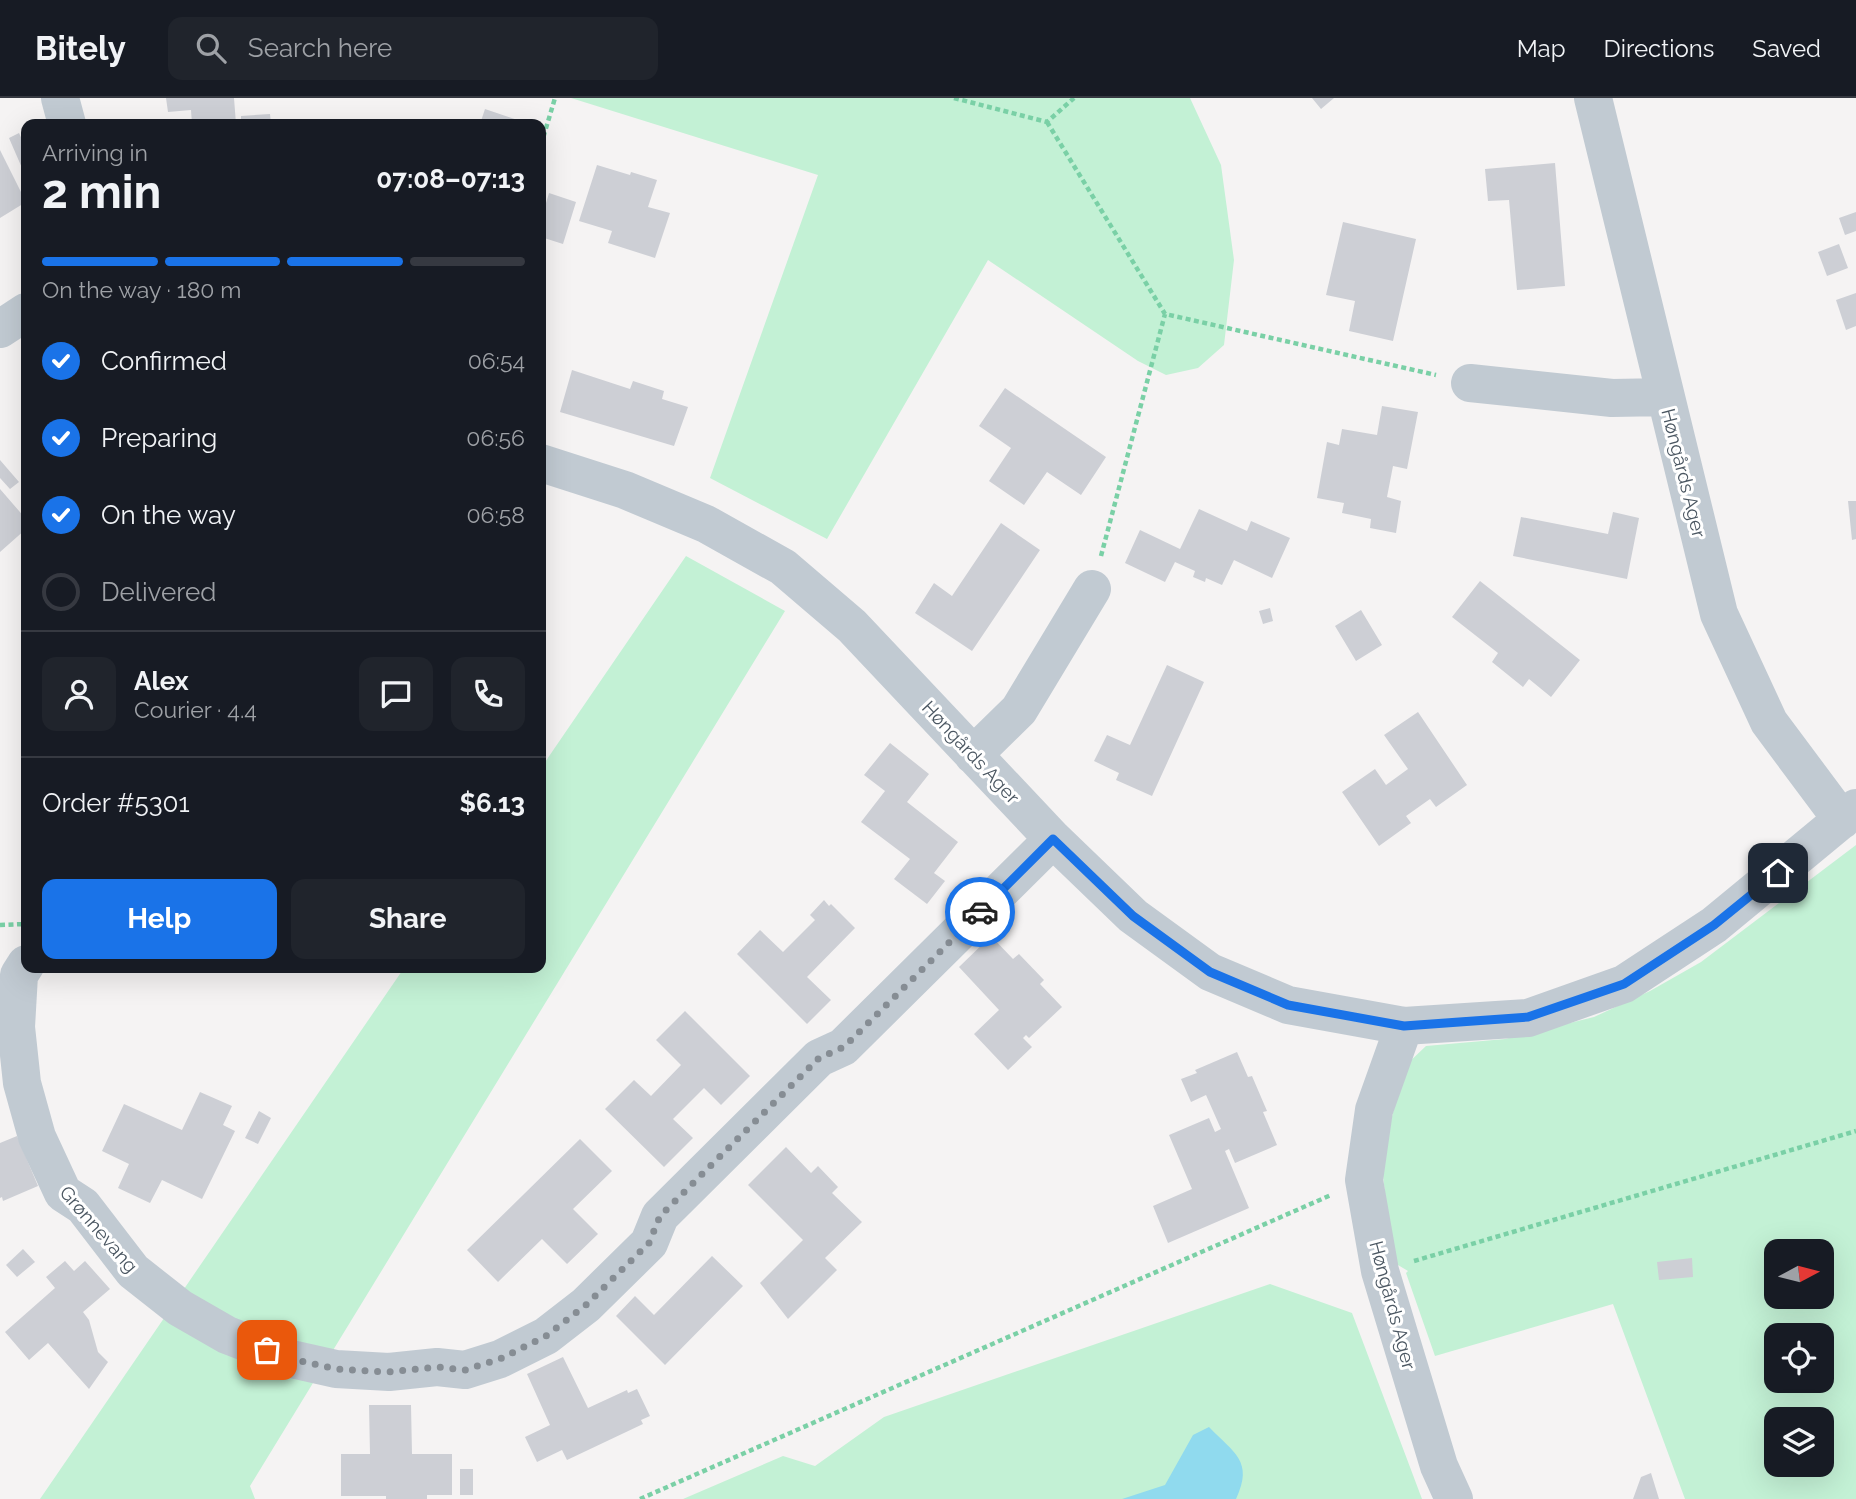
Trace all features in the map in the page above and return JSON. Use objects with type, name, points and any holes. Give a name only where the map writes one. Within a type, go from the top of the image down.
[{"type":"street","points":[[60,98],[66,119]]},
{"type":"street","name":"Høngårds Ager","points":[[546,465],[625,490],[706,523],[783,567],[852,626],[1053,839],[1133,916],[1210,972],[1288,1005],[1404,1026],[1528,1017],[1624,984],[1714,925],[1849,814],[1769,722],[1718,614],[1593,98]]},
{"type":"street","points":[[0,329],[21,315]]},
{"type":"street","points":[[1470,383],[1612,398],[1666,397]]},
{"type":"street","points":[[973,755],[1019,710],[1092,589]]},
{"type":"street","name":"Grønnevang","points":[[21,972],[16,1027],[22,1083],[37,1138],[63,1194],[83,1206],[133,1271],[180,1308],[227,1335],[287,1358],[336,1369],[388,1372],[437,1367],[465,1370],[500,1359],[546,1336],[586,1305],[649,1243],[660,1216],[819,1058],[844,1047],[1053,839]]},
{"type":"street","name":"Høngårds Ager","points":[[1404,1026],[1374,1110],[1364,1180],[1380,1271],[1439,1466],[1454,1499]]},
{"type":"path","points":[[546,128],[555,98]]},
{"type":"path","points":[[954,98],[1047,122],[1165,314],[1470,383]]},
{"type":"path","points":[[1047,122],[1074,98]]},
{"type":"path","points":[[1092,589],[1165,314]]},
{"type":"path","points":[[0,925],[21,924]]},
{"type":"path","points":[[1380,1271],[1856,1131]]},
{"type":"path","points":[[640,1499],[1364,1180]]},
{"type":"green space","points":[[571,98],[1190,98],[1221,165],[1234,260],[1224,345],[1198,368],[1166,375],[1138,361],[988,260],[827,539],[710,478],[818,175]]},
{"type":"green space","points":[[686,556],[785,611],[250,1486],[255,1499],[40,1499],[401,973],[546,973],[546,761]]},
{"type":"green space","points":[[1856,845],[1856,1499],[1685,1499],[1613,1304],[1435,1356],[1406,1273],[1408,1271],[1393,1262],[1381,1159],[1405,1066],[1426,1046],[1505,1039],[1594,1017],[1650,991],[1701,962]]},
{"type":"green space","points":[[1270,1284],[1352,1313],[1422,1499],[683,1499],[783,1456],[815,1466],[884,1417]]},
{"type":"water","points":[[1209,1427],[1239,1458],[1242,1466],[1241,1486],[1236,1499],[1122,1499],[1165,1485],[1193,1435]]},
{"type":"building","points":[[166,98],[234,98],[236,119],[192,119],[191,110],[168,112]]},
{"type":"building","points":[[1312,98],[1334,98],[1321,109]]},
{"type":"building","points":[[485,109],[514,119],[482,119]]},
{"type":"building","points":[[270,114],[270,119],[241,119],[241,116]]},
{"type":"building","points":[[19,133],[21,137],[21,166],[9,138]]},
{"type":"building","points":[[0,150],[21,192],[21,205],[0,218]]},
{"type":"building","points":[[1555,163],[1565,286],[1517,290],[1509,200],[1488,201],[1485,169]]},
{"type":"building","points":[[597,165],[657,180],[648,207],[670,213],[655,258],[608,243],[612,231],[579,221]]},
{"type":"building","points":[[549,193],[576,202],[563,244],[546,239],[546,203]]},
{"type":"building","points":[[1856,212],[1856,231],[1845,235],[1839,218]]},
{"type":"building","points":[[1343,222],[1416,239],[1393,341],[1349,331],[1355,301],[1326,295]]},
{"type":"building","points":[[1839,244],[1848,268],[1827,276],[1818,252]]},
{"type":"building","points":[[1856,293],[1856,326],[1846,330],[1836,300]]},
{"type":"building","points":[[572,370],[630,389],[633,381],[664,391],[662,399],[688,407],[674,446],[560,412]]},
{"type":"building","points":[[1005,388],[1106,457],[1081,495],[1047,472],[1024,505],[989,481],[1011,448],[979,426]]},
{"type":"building","points":[[1382,406],[1418,412],[1407,469],[1393,466],[1387,497],[1401,501],[1396,533],[1370,528],[1371,519],[1342,513],[1344,503],[1317,498],[1327,442],[1339,445],[1342,429],[1377,435]]},
{"type":"building","points":[[0,460],[19,482],[10,489],[0,478]]},
{"type":"building","points":[[0,489],[21,513],[21,533],[0,552]]},
{"type":"building","points":[[1848,501],[1856,501],[1856,539],[1852,540]]},
{"type":"building","points":[[1199,509],[1247,531],[1251,521],[1290,538],[1272,578],[1234,560],[1222,585],[1206,578],[1205,582],[1193,577],[1195,571],[1175,562],[1165,582],[1125,563],[1140,530],[1180,549]]},
{"type":"building","points":[[1613,512],[1639,518],[1627,579],[1513,556],[1521,517],[1608,534]]},
{"type":"building","points":[[1001,523],[1040,550],[972,651],[915,613],[934,583],[952,596]]},
{"type":"building","points":[[1480,581],[1580,660],[1551,697],[1529,679],[1523,687],[1492,662],[1498,653],[1452,617]]},
{"type":"building","points":[[1270,608],[1273,621],[1263,624],[1259,611]]},
{"type":"building","points":[[1361,610],[1382,645],[1356,661],[1335,626]]},
{"type":"building","points":[[1167,665],[1204,682],[1152,796],[1116,780],[1119,773],[1094,761],[1107,735],[1130,745]]},
{"type":"building","points":[[1418,712],[1467,785],[1436,807],[1430,799],[1406,816],[1411,823],[1379,846],[1342,792],[1375,769],[1386,785],[1408,769],[1384,735]]},
{"type":"building","points":[[890,743],[929,774],[907,802],[958,842],[934,873],[945,881],[927,904],[894,879],[910,859],[861,822],[885,791],[864,775]]},
{"type":"building","points":[[824,900],[855,928],[807,977],[831,1000],[807,1024],[737,954],[760,930],[783,952],[815,920],[810,915]]},
{"type":"building","points":[[991,936],[1013,959],[1019,954],[1044,980],[1040,984],[1062,1007],[1029,1038],[1026,1035],[1023,1038],[1032,1047],[1008,1070],[974,1034],[999,1010],[959,967]]},
{"type":"building","points":[[685,1011],[750,1076],[721,1105],[704,1088],[673,1119],[693,1138],[664,1167],[605,1109],[634,1080],[651,1096],[681,1065],[656,1040]]},
{"type":"building","points":[[1237,1052],[1248,1077],[1252,1076],[1267,1111],[1263,1112],[1277,1145],[1235,1163],[1229,1149],[1225,1151],[1249,1208],[1168,1243],[1153,1206],[1192,1189],[1169,1135],[1209,1118],[1215,1132],[1221,1129],[1206,1095],[1191,1102],[1181,1079]]},
{"type":"building","points":[[200,1092],[232,1106],[223,1125],[235,1131],[202,1199],[162,1180],[150,1203],[118,1188],[129,1164],[102,1151],[124,1104],[182,1130]]},
{"type":"building","points":[[259,1111],[271,1118],[258,1144],[245,1138]]},
{"type":"building","points":[[17,1136],[38,1186],[3,1201],[2,1197],[0,1198],[0,1143]]},
{"type":"building","points":[[580,1139],[612,1171],[573,1209],[598,1234],[567,1264],[542,1239],[498,1282],[467,1250]]},
{"type":"building","points":[[786,1147],[811,1173],[818,1166],[838,1187],[832,1193],[862,1222],[825,1258],[837,1270],[788,1319],[760,1283],[803,1240],[748,1185]]},
{"type":"building","points":[[23,1249],[35,1262],[17,1277],[6,1265]]},
{"type":"building","points":[[712,1256],[743,1286],[665,1365],[616,1316],[635,1296],[654,1315]]},
{"type":"building","points":[[1692,1258],[1693,1277],[1659,1280],[1657,1262]]},
{"type":"building","points":[[65,1261],[74,1271],[85,1261],[110,1289],[83,1312],[89,1320],[98,1352],[108,1362],[89,1389],[48,1343],[29,1360],[5,1332],[55,1288],[46,1277]]},
{"type":"building","points":[[563,1357],[588,1408],[627,1390],[628,1393],[637,1389],[650,1416],[641,1420],[643,1424],[567,1460],[562,1450],[537,1462],[525,1437],[550,1425],[527,1374]]},
{"type":"building","points":[[369,1405],[411,1405],[412,1454],[452,1454],[452,1495],[427,1495],[427,1499],[341,1496],[341,1454],[370,1454]]},
{"type":"building","points":[[460,1469],[473,1469],[473,1495],[460,1495]]},
{"type":"building","points":[[1651,1473],[1659,1499],[1633,1499],[1641,1477]]},
{"type":"way so far","points":[[267,1350],[287,1358],[336,1369],[388,1372],[437,1367],[465,1370],[500,1359],[546,1336],[586,1305],[649,1243],[660,1216],[819,1058],[844,1047],[980,912]]},
{"type":"route","points":[[980,912],[1053,839],[1133,916],[1210,972],[1288,1005],[1404,1026],[1528,1017],[1624,984],[1714,925],[1778,873]]}]
